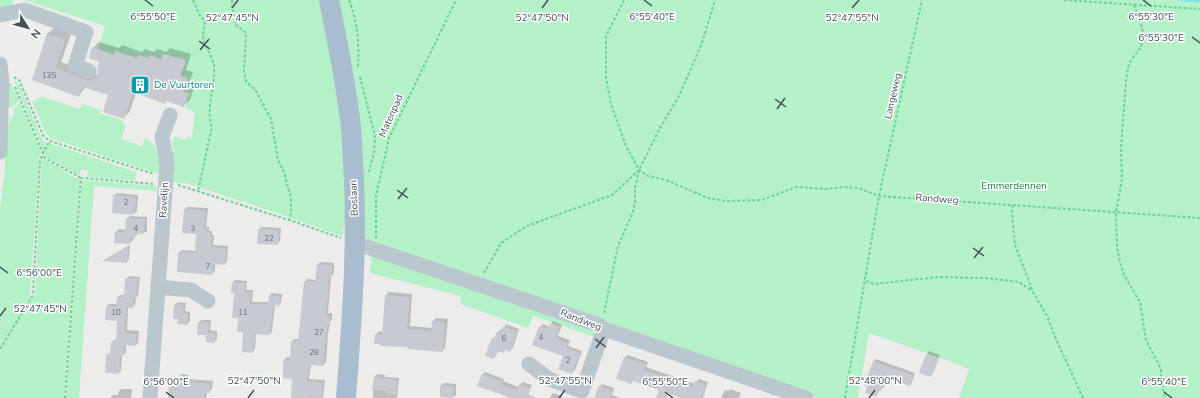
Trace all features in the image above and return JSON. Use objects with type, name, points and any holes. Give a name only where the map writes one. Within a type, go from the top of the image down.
[{"type":"main road","name":"Boslaan","points":[[329,0],[339,49],[350,120],[358,244],[346,398]]},
{"type":"street","points":[[0,15],[25,10],[86,32],[75,66],[89,71]]},
{"type":"street","points":[[0,152],[1,74]]},
{"type":"street","name":"Ravelijn","points":[[150,398],[167,164],[162,137],[170,115]]},
{"type":"street","name":"Randweg","points":[[358,244],[806,398]]},
{"type":"street","points":[[158,287],[191,290],[208,300]]},
{"type":"street","points":[[529,364],[549,379],[580,394],[601,327]]},
{"type":"path","points":[[193,0],[200,16],[205,21],[203,36],[209,55],[214,64],[214,86],[209,107],[209,119],[212,127],[198,191]]},
{"type":"path","points":[[232,0],[232,8],[235,15],[236,25],[246,33],[244,72],[246,81],[256,90],[271,119],[278,160],[284,172],[291,199],[291,213],[289,220]]},
{"type":"path","name":"Matenpad","points":[[358,244],[376,236],[376,196],[389,138],[456,0]]},
{"type":"path","points":[[624,0],[606,36],[606,78],[611,104],[626,146],[639,170]]},
{"type":"path","points":[[601,327],[618,246],[633,212],[635,188],[639,170],[660,128],[679,96],[703,39],[715,0]]},
{"type":"path","name":"Langeweg","points":[[879,196],[922,0]]},
{"type":"path","points":[[1064,0],[1200,9]]},
{"type":"path","points":[[1134,4],[1143,32],[1141,47],[1129,64],[1126,81],[1121,148],[1122,179],[1116,212],[1118,246],[1124,276],[1140,302],[1146,340],[1161,370],[1165,397],[1162,398]]},
{"type":"path","points":[[1,74],[14,77],[20,81],[44,137],[50,141],[159,175],[165,182]]},
{"type":"path","points":[[1,74],[13,82],[45,158],[81,178],[165,182],[174,184],[289,220],[358,244]]},
{"type":"path","points":[[0,349],[33,295],[40,161],[42,153],[50,141]]},
{"type":"path","points":[[478,284],[501,242],[527,226],[612,195],[639,170]]},
{"type":"path","name":"Randweg","points":[[639,170],[648,176],[666,180],[708,198],[726,201],[762,200],[796,187],[826,189],[845,187],[858,188],[879,196],[1200,218]]},
{"type":"path","points":[[65,398],[81,178]]},
{"type":"path","points":[[845,398],[866,281],[879,196]]},
{"type":"path","points":[[1013,205],[1012,214],[1015,245],[1033,292],[1047,316],[1056,340],[1083,398]]},
{"type":"path","points":[[866,281],[874,284],[938,277],[986,278],[1019,282],[1033,292]]},
{"type":"green space","points":[[0,0],[14,0],[11,9],[0,8]]},
{"type":"green space","name":"Emmerdennen","points":[[24,0],[1200,0],[1200,398],[959,398],[969,369],[869,333],[858,398],[818,398],[368,242],[368,239],[344,224],[343,234],[341,236],[186,183],[171,181],[172,154],[174,148],[171,147],[174,136],[186,140],[188,137],[192,138],[195,112],[185,108],[190,93],[182,91],[180,77],[185,64],[162,61],[149,56],[148,59],[136,63],[98,49],[105,26]]},
{"type":"green space","points":[[14,80],[19,84],[43,141],[136,172],[135,181],[87,177],[88,170],[81,170],[80,176],[46,157]]},
{"type":"green space","points":[[7,83],[11,83],[19,100],[13,107],[8,107]]},
{"type":"green space","points":[[41,97],[80,109],[82,104],[101,110],[100,113],[124,121],[123,124],[126,125],[121,139],[142,146],[145,138],[148,139],[156,148],[155,151],[161,155],[159,174],[50,138],[46,133],[32,102]]},
{"type":"green space","points":[[20,102],[41,152],[39,161],[30,296],[35,296],[42,155],[44,159],[80,180],[64,398],[0,398],[0,211],[4,177],[7,125],[10,125],[10,118],[13,117],[13,110]]},
{"type":"green space","points":[[82,180],[157,186],[157,191],[94,186],[79,398],[66,398]]},
{"type":"green space","points":[[372,251],[597,330],[594,337],[533,316],[528,328],[460,304],[461,296],[370,273]]},
{"type":"building","name":"De Vuurtoren","points":[[47,34],[65,40],[56,68],[86,80],[93,81],[98,74],[97,68],[99,62],[89,58],[92,47],[114,55],[115,51],[137,58],[138,55],[149,58],[150,55],[161,59],[163,54],[186,60],[180,76],[188,78],[183,92],[188,94],[184,107],[166,101],[165,104],[133,92],[124,119],[103,112],[108,95],[83,87],[79,97],[32,80]]},
{"type":"building","points":[[113,195],[136,197],[134,215],[112,213]]},
{"type":"building","points":[[184,209],[206,211],[204,229],[207,230],[207,233],[210,233],[210,237],[212,237],[211,247],[226,248],[225,265],[213,264],[213,275],[177,272],[178,252],[195,253],[196,234],[182,233]]},
{"type":"building","points":[[126,218],[145,219],[144,234],[135,233],[135,239],[131,238],[130,244],[114,243],[115,232],[125,232]]},
{"type":"building","points":[[258,229],[279,230],[278,245],[257,244]]},
{"type":"building","points":[[128,247],[127,263],[102,261]]},
{"type":"building","points":[[317,264],[332,265],[331,277],[329,277],[326,315],[330,316],[330,324],[328,324],[323,366],[309,365],[307,381],[323,383],[322,398],[291,398],[292,379],[283,378],[283,360],[290,360],[291,341],[298,341],[304,281],[315,282]]},
{"type":"building","points":[[125,278],[138,279],[136,298],[133,298],[133,308],[126,308],[125,333],[137,334],[136,346],[124,345],[123,356],[120,356],[119,374],[105,373],[106,354],[110,354],[111,342],[116,342],[117,321],[105,320],[106,306],[116,307],[117,297],[124,297]]},
{"type":"building","points":[[232,282],[245,283],[244,292],[251,292],[250,304],[268,304],[269,295],[280,296],[279,306],[273,305],[270,335],[255,334],[253,353],[242,352],[243,332],[237,332],[238,318],[232,318],[234,293],[231,293]]},
{"type":"building","points":[[385,295],[410,297],[407,329],[431,331],[432,321],[445,322],[443,352],[407,349],[408,347],[380,346],[380,344],[374,344],[375,334],[382,335]]},
{"type":"building","points":[[174,304],[184,305],[183,314],[188,314],[187,325],[177,324],[178,319],[173,319]]},
{"type":"building","points":[[198,322],[209,322],[208,333],[215,333],[215,343],[206,342],[206,335],[197,335]]},
{"type":"building","points":[[550,323],[560,327],[556,339],[568,343],[566,348],[580,353],[572,374],[558,369],[563,356],[532,345],[539,326],[548,329]]},
{"type":"building","points":[[503,326],[517,332],[510,352],[505,350],[504,353],[498,351],[494,359],[485,356],[491,339],[494,340],[497,331],[501,333]]},
{"type":"building","points":[[926,354],[938,358],[931,377],[919,373]]},
{"type":"building","points":[[624,357],[646,364],[644,370],[693,387],[695,381],[706,384],[701,398],[681,398],[667,393],[665,398],[656,398],[659,390],[633,381],[631,384],[616,379]]},
{"type":"building","points":[[873,361],[913,375],[910,386],[886,378],[881,391],[878,390],[876,397],[865,393],[867,386],[864,385]]},
{"type":"building","points":[[482,374],[502,381],[501,384],[517,390],[519,384],[530,388],[528,394],[537,398],[511,398],[477,386]]},
{"type":"building","points":[[177,377],[187,377],[186,382],[210,383],[210,393],[205,393],[204,398],[168,398],[169,381],[177,381]]},
{"type":"building","points":[[374,377],[397,380],[396,395],[387,394],[387,391],[372,390]]},
{"type":"building","points":[[440,385],[454,386],[453,398],[440,397]]},
{"type":"building","points":[[599,386],[612,391],[610,398],[594,398]]},
{"type":"waterway","points":[[1182,0],[1200,1]]},
{"type":"place","name":"De Vuurtoren","points":[[140,85]]}]
